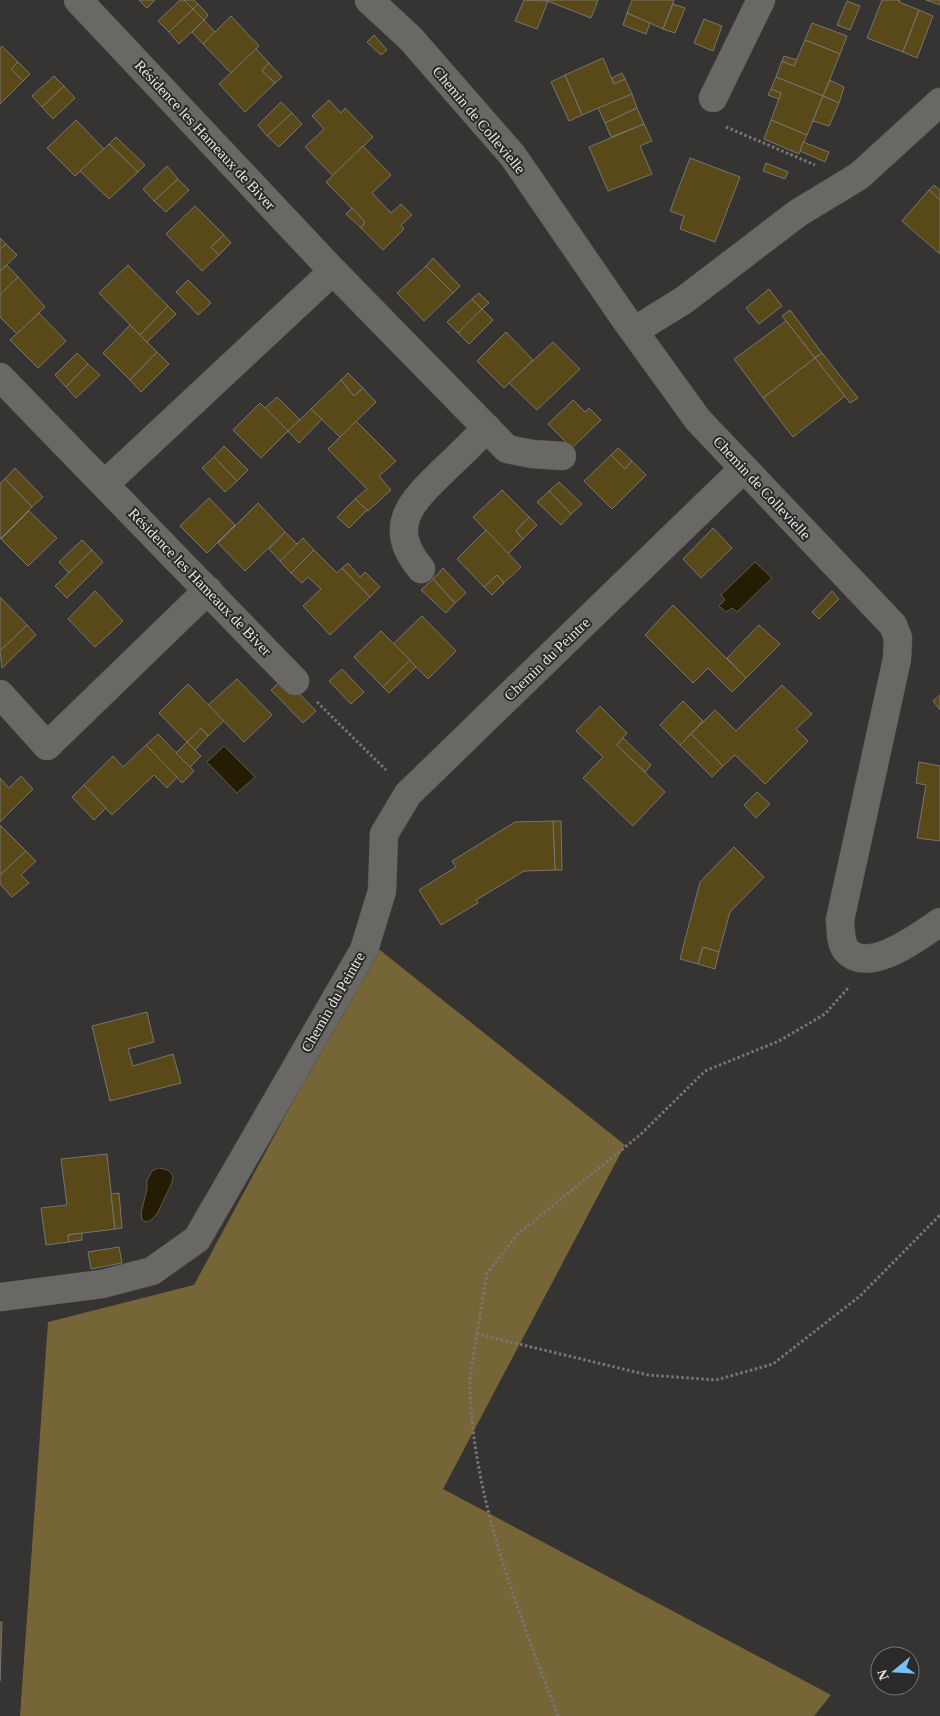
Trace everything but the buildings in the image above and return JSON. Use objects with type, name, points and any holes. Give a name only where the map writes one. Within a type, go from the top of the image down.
[{"type":"street","name":"Résidence les Hameaux de Biver","points":[[78,0],[332,271],[507,449],[532,454],[562,456]]},
{"type":"street","name":"Chemin de Collevielle","points":[[369,0],[411,39],[513,156],[698,420],[893,625],[898,638],[897,658],[840,920],[842,938],[847,950],[858,956],[875,958]]},
{"type":"street","points":[[713,98],[761,0]]},
{"type":"street","points":[[634,331],[684,300],[798,213],[859,176],[940,102]]},
{"type":"street","points":[[106,483],[332,271]]},
{"type":"street","name":"Résidence les Hameaux de Biver","points":[[0,377],[106,483],[295,681]]},
{"type":"street","points":[[421,569],[409,554],[404,538],[405,518],[416,498],[487,428]]},
{"type":"street","name":"Chemin du Peintre","points":[[0,1297],[102,1284],[152,1272],[197,1239],[364,950],[382,890],[384,834],[408,794],[743,469]]},
{"type":"street","points":[[0,694],[48,746],[208,590]]},
{"type":"street","points":[[875,958],[902,948],[940,922]]},
{"type":"path","points":[[713,98],[727,127],[830,172],[848,183]]},
{"type":"path","points":[[295,681],[383,767]]},
{"type":"path","points":[[558,1716],[497,1546],[477,1456],[470,1389],[487,1273],[518,1234],[641,1134],[705,1071],[779,1041],[825,1014],[875,958]]},
{"type":"path","points":[[478,1334],[648,1374],[716,1380],[773,1364],[860,1296],[940,1215]]},
{"type":"shaded area","points":[[755,562],[772,578],[737,612],[732,608],[726,612],[719,606],[725,600],[721,595]]},
{"type":"shaded area","points":[[224,746],[255,777],[237,793],[207,762]]},
{"type":"shaded area","points":[[376,947],[625,1145],[443,1489],[831,1695],[814,1716],[20,1716],[48,1322],[194,1285]]},
{"type":"shaded area","points":[[158,1168],[170,1172],[173,1179],[158,1211],[147,1222],[142,1220],[141,1213],[147,1189],[147,1180],[152,1171]]}]
